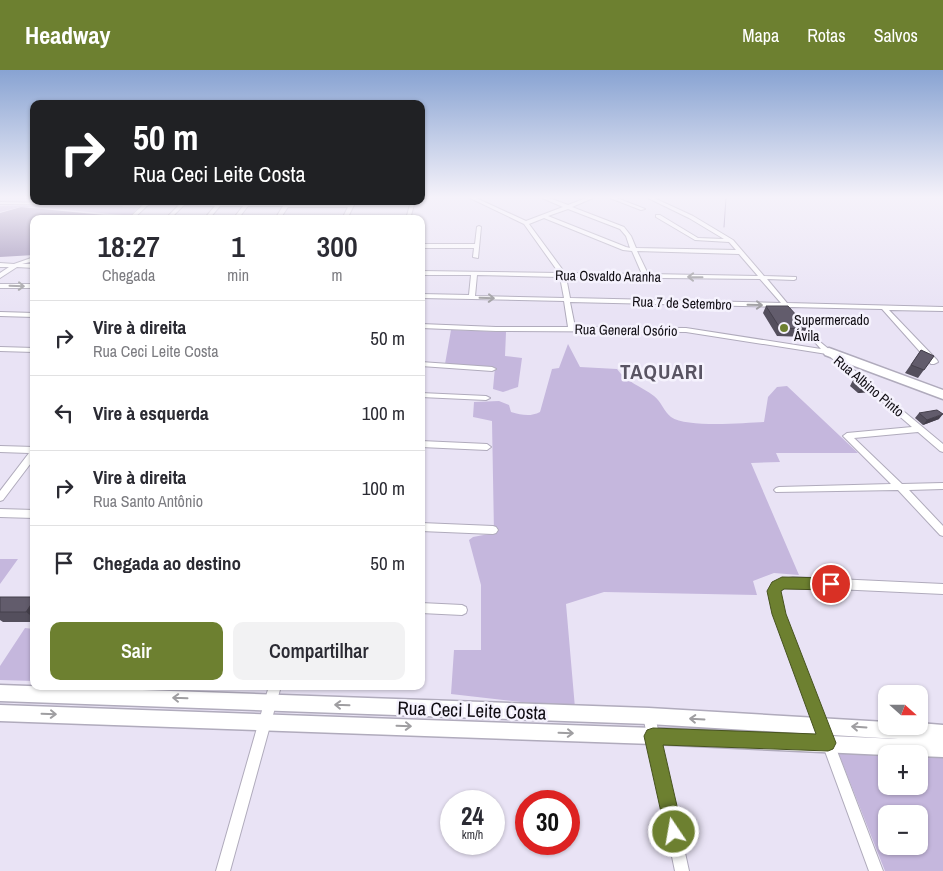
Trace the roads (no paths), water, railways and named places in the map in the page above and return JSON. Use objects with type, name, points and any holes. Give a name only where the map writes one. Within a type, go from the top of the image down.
[{"type":"main road","points":[[830,352],[941,394]]},
{"type":"street","points":[[476,257],[478,235]]},
{"type":"street","points":[[535,235],[563,275],[572,329]]},
{"type":"street","points":[[590,235],[618,247],[634,250],[740,252]]},
{"type":"street","points":[[628,235],[646,277]]},
{"type":"street","points":[[691,235],[697,239],[731,241]]},
{"type":"street","name":"Rua Albino Pinto","points":[[722,235],[731,241],[817,342],[943,449]]},
{"type":"street","points":[[425,246],[477,246]]},
{"type":"street","points":[[0,276],[15,266],[30,260]]},
{"type":"street","points":[[0,265],[30,266]]},
{"type":"street","name":"Rua Osvaldo Aranha","points":[[425,273],[794,278]]},
{"type":"street","points":[[472,297],[474,274]]},
{"type":"street","points":[[0,286],[30,286]]},
{"type":"street","name":"Rua 7 de Setembro","points":[[425,296],[943,309]]},
{"type":"street","points":[[884,308],[934,362]]},
{"type":"street","points":[[0,314],[30,315]]},
{"type":"street","name":"Rua General Osório","points":[[425,326],[701,332],[830,352]]},
{"type":"street","points":[[25,350],[30,346]]},
{"type":"street","points":[[0,349],[30,350]]},
{"type":"street","points":[[425,364],[492,369]]},
{"type":"street","points":[[425,396],[486,398]]},
{"type":"street","points":[[920,429],[847,436],[943,532]]},
{"type":"street","points":[[425,444],[487,447]]},
{"type":"street","points":[[0,448],[30,451]]},
{"type":"street","points":[[0,498],[30,457]]},
{"type":"street","points":[[779,490],[943,486]]},
{"type":"street","points":[[0,513],[30,514]]},
{"type":"street","points":[[425,527],[493,530]]},
{"type":"street","points":[[876,871],[820,725],[774,597],[774,591],[776,586],[782,583],[943,589]]},
{"type":"street","points":[[425,608],[462,610]]},
{"type":"street","points":[[73,715],[86,690]]},
{"type":"street","name":"Rua Ceci Leite Costa","points":[[0,692],[86,690],[273,694],[377,706],[649,716],[943,733]]},
{"type":"street","points":[[223,871],[273,694]]},
{"type":"street","points":[[374,725],[377,706]]},
{"type":"street","name":"Rua Ceci Leite Costa","points":[[0,713],[374,725],[943,749]]},
{"type":"street","points":[[649,716],[682,871]]},
{"type":"place","name":"Supermercado Ávila","points":[[784,328]]},
{"type":"district","name":"TAQUARI","points":[[662,372]]}]
